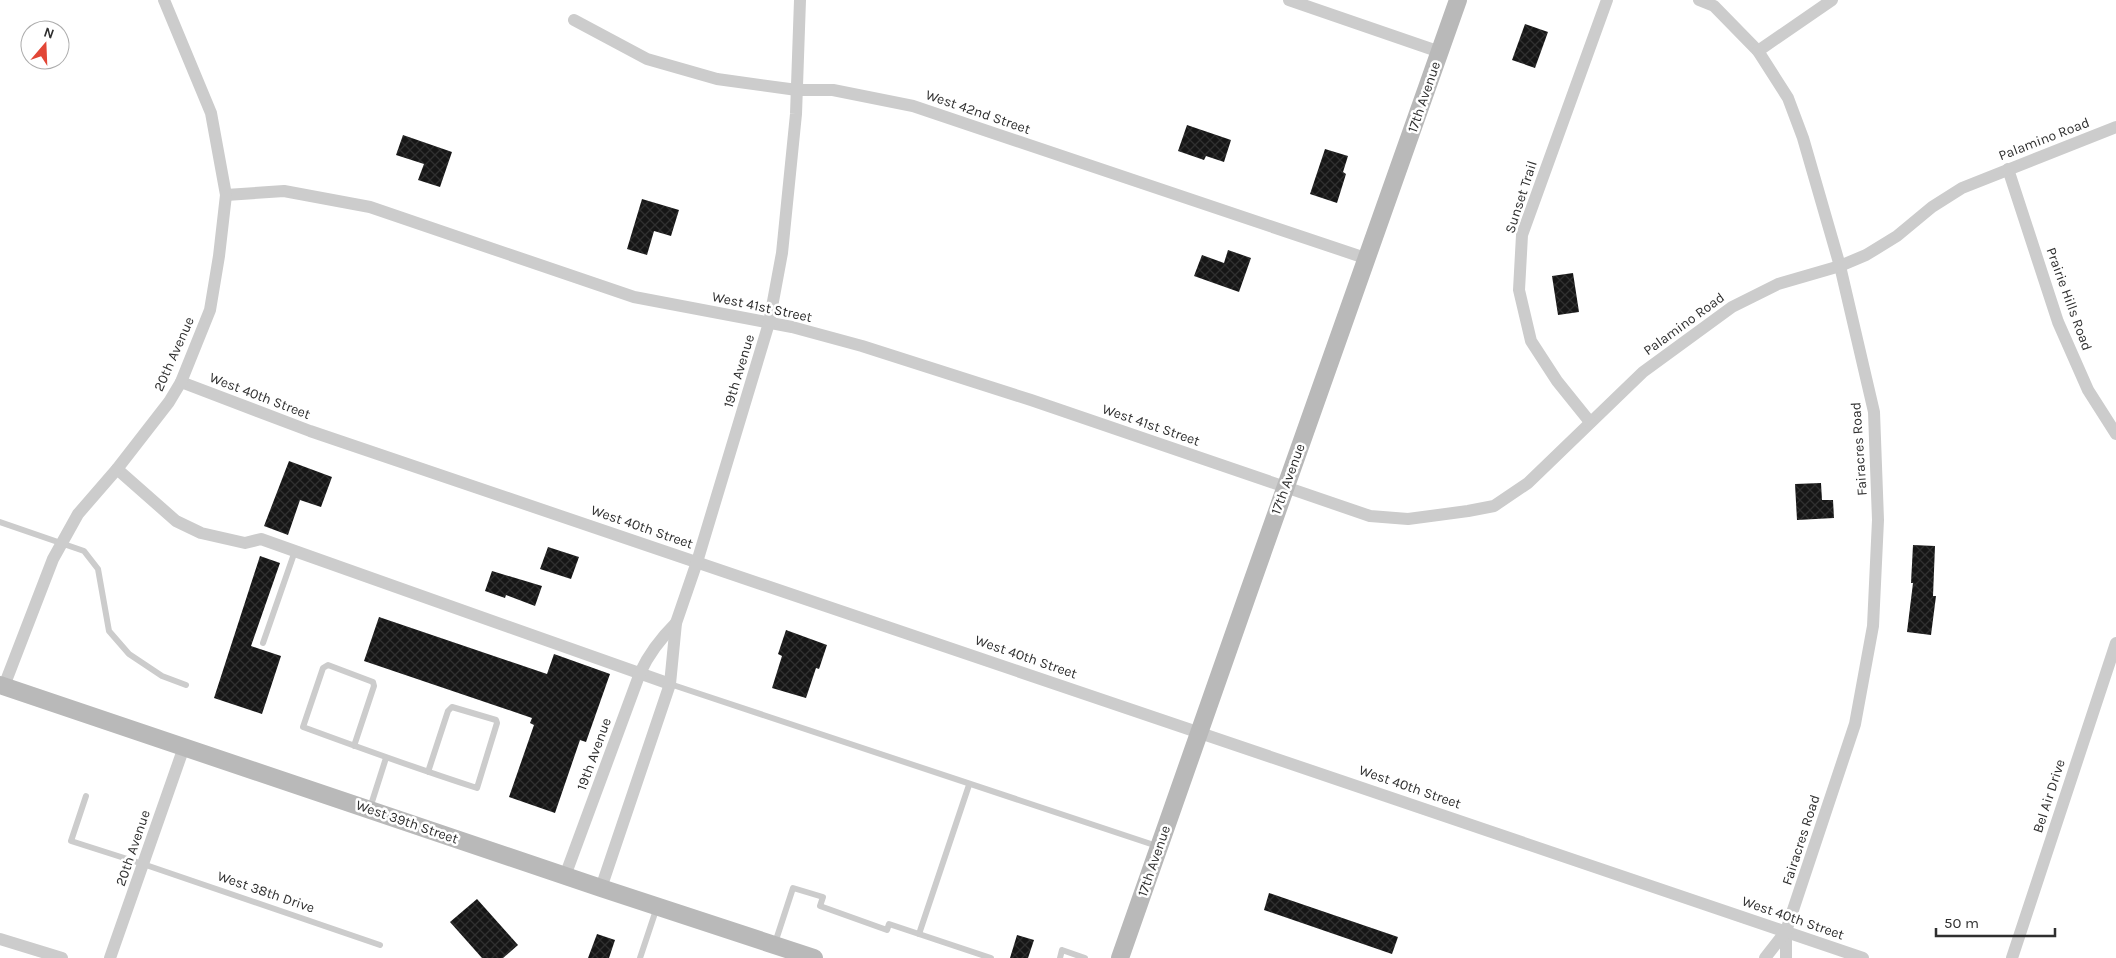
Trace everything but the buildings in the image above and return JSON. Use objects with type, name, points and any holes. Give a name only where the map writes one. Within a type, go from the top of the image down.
[{"type":"main road","name":"17th Avenue","points":[[1120,958],[1458,0]]},
{"type":"main road","name":"West 39th Street","points":[[2,686],[814,958]]},
{"type":"street","name":"20th Avenue","points":[[2,686],[53,559],[78,514],[117,469],[169,402],[181,382],[210,310],[226,195],[211,113],[164,0]]},
{"type":"street","name":"19th Avenue","points":[[601,888],[670,684],[676,623],[697,562],[769,322],[782,253],[796,114],[800,0]]},
{"type":"street","points":[[1289,0],[1440,52]]},
{"type":"street","name":"Sunset Trail","points":[[1590,422],[1557,381],[1531,341],[1519,290],[1522,235],[1607,0]]},
{"type":"street","name":"Fairacres Road","points":[[1699,0],[1714,6],[1758,51],[1780,82],[1796,117],[1840,266],[1874,412],[1878,520],[1874,626],[1854,724],[1786,931],[1786,958]]},
{"type":"street","points":[[1758,51],[1832,0]]},
{"type":"street","name":"West 42nd Street","points":[[574,20],[647,59],[717,78],[797,90],[833,90],[913,106],[1368,259]]},
{"type":"street","name":"Palamino Road","points":[[1285,486],[1370,516],[1408,519],[1494,506],[1528,483],[1643,372],[1732,307],[1778,284],[1840,266],[1882,246],[1946,197],[1962,188],[2008,168],[2116,127]]},
{"type":"street","name":"Prairie Hills Road","points":[[2008,168],[2058,322],[2088,390],[2116,434]]},
{"type":"street","name":"West 41st Street","points":[[226,195],[284,192],[370,207],[634,297],[769,322],[862,346],[1022,397],[1285,486]]},
{"type":"street","name":"West 40th Street","points":[[181,382],[310,431],[1199,731],[1863,958]]},
{"type":"street","points":[[117,469],[176,521],[201,533],[246,543],[261,539],[670,684]]},
{"type":"street","name":"19th Avenue","points":[[565,876],[640,673],[650,652],[659,639],[676,623]]},
{"type":"street","name":"Bel Air Drive","points":[[2012,958],[2116,643]]},
{"type":"street","name":"20th Avenue","points":[[110,958],[184,747]]},
{"type":"street","name":"Fairacres Road","points":[[1765,958],[1786,931]]},
{"type":"street","points":[[0,939],[62,958]]},
{"type":"lane","points":[[0,522],[84,551],[98,569],[109,631],[129,654],[162,676],[186,684]]},
{"type":"lane","points":[[263,643],[295,551]]},
{"type":"lane","points":[[354,746],[374,686],[373,682],[328,665],[323,668],[303,727],[386,758],[428,772],[477,788],[497,723],[496,720],[452,707],[448,711],[428,772]]},
{"type":"lane","points":[[670,684],[1159,847]]},
{"type":"lane","points":[[370,810],[386,758]]},
{"type":"lane","points":[[919,934],[969,785]]},
{"type":"lane","name":"West 38th Drive","points":[[86,796],[71,841],[380,945]]},
{"type":"lane","points":[[774,945],[793,888],[823,898],[820,906],[887,930],[889,924],[991,958]]},
{"type":"lane","points":[[640,958],[658,906]]},
{"type":"lane","points":[[1060,958],[1062,950],[1085,958]]}]
